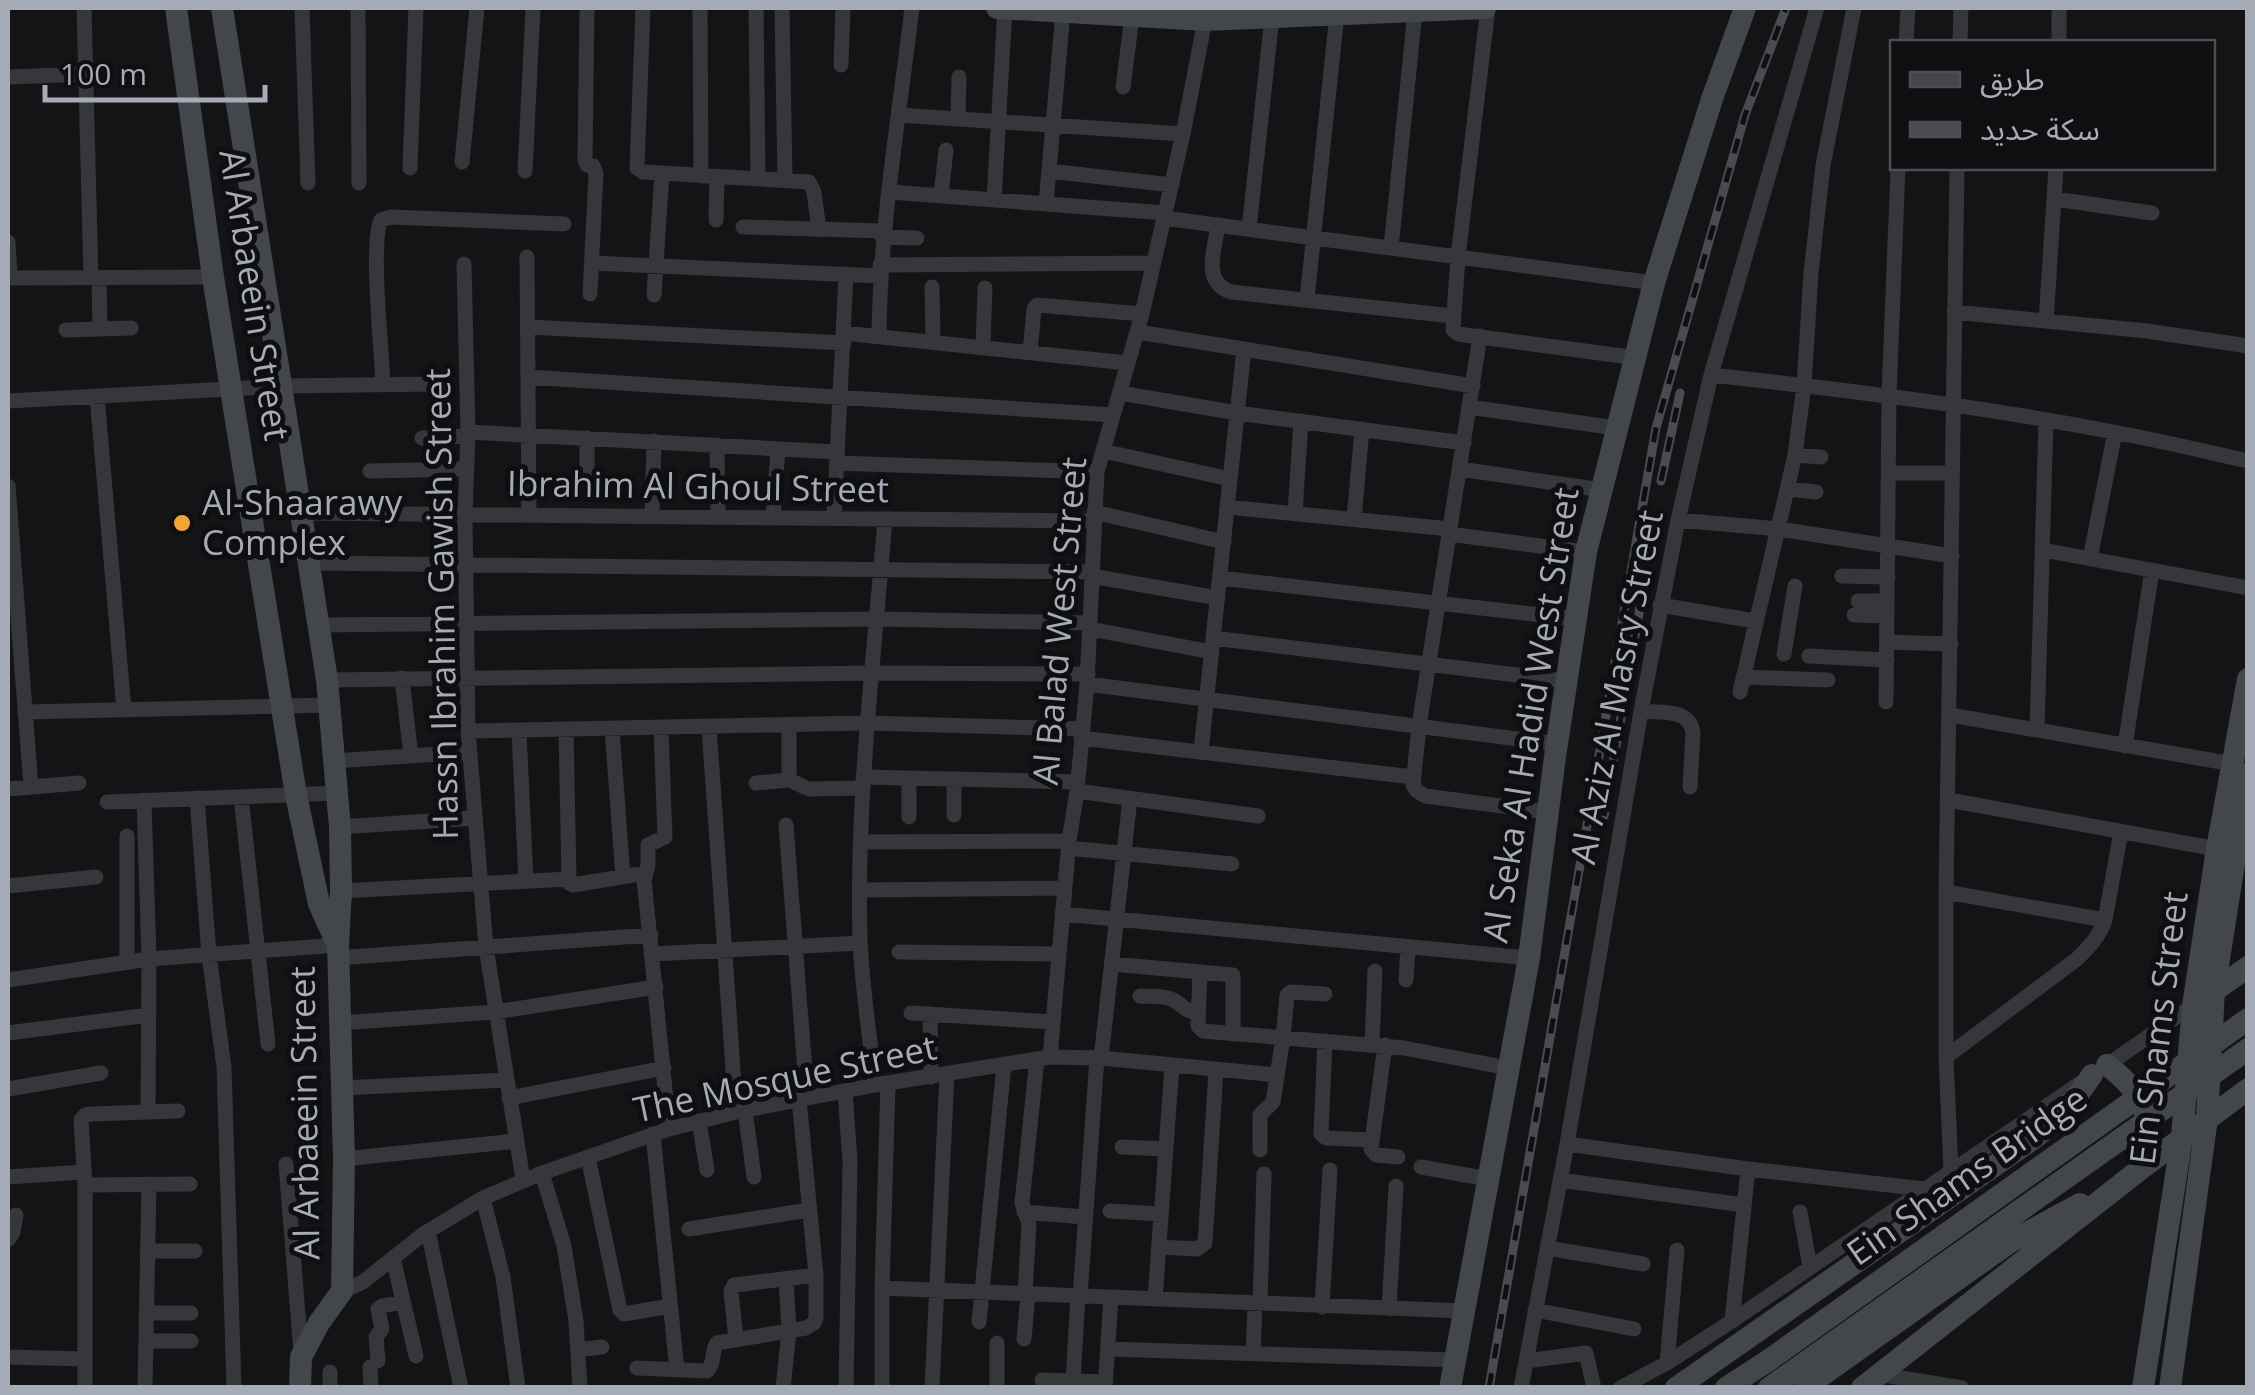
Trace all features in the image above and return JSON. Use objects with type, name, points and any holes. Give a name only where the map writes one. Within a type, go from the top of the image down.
[{"type":"street","points":[[84,8],[100,329]]},
{"type":"street","name":"Al Arbaeein Street","points":[[176,8],[213,277],[296,795],[319,904],[338,951]]},
{"type":"street","name":"Al Arbaeein Street","points":[[222,8],[320,626],[340,827],[342,1290],[301,1358],[300,1388]]},
{"type":"street","points":[[302,8],[308,183]]},
{"type":"street","points":[[358,8],[359,183]]},
{"type":"street","points":[[410,168],[416,8]]},
{"type":"street","points":[[462,162],[477,8]]},
{"type":"street","points":[[525,172],[533,8]]},
{"type":"street","points":[[588,8],[585,160],[596,174],[590,294]]},
{"type":"street","points":[[643,8],[637,168],[643,172],[804,181],[811,186],[819,230]]},
{"type":"street","points":[[700,8],[709,177],[716,220]]},
{"type":"street","points":[[756,8],[758,179]]},
{"type":"street","points":[[782,8],[786,180]]},
{"type":"street","points":[[842,64],[843,8]]},
{"type":"street","points":[[879,336],[883,234],[912,8]]},
{"type":"street","points":[[997,8],[1107,11],[1132,17],[1172,13],[1205,20],[1262,14],[1486,8],[1453,330],[1456,334],[1637,358]]},
{"type":"street","points":[[994,200],[1005,8]]},
{"type":"street","name":"Al Seka Al Hadid West Street","points":[[1450,1388],[1528,958],[1586,552],[1654,283],[1745,8]]},
{"type":"street","name":"Al Aziz Al Masry Street","points":[[1521,1388],[1678,520],[1711,375],[1817,8]]},
{"type":"street","points":[[1828,680],[1741,684],[1795,455],[1823,165],[1854,8]]},
{"type":"street","points":[[1906,40],[1908,8]]},
{"type":"street","points":[[1960,40],[1961,8]]},
{"type":"street","points":[[2059,40],[2060,8]]},
{"type":"street","points":[[1046,204],[1062,12]]},
{"type":"street","points":[[1391,248],[1416,12]]},
{"type":"street","points":[[1248,229],[1262,14]]},
{"type":"street","points":[[1307,299],[1337,14]]},
{"type":"street","points":[[1123,87],[1132,17]]},
{"type":"street","name":"Al Balad West Street","points":[[1024,1339],[1028,1224],[1022,1204],[1052,1022],[1077,787],[1087,679],[1097,472],[1138,332],[1205,20]]},
{"type":"street","points":[[8,77],[86,74]]},
{"type":"street","points":[[958,118],[959,77]]},
{"type":"street","points":[[899,115],[1183,134]]},
{"type":"street","points":[[942,196],[946,150]]},
{"type":"street","points":[[1886,702],[1898,170]]},
{"type":"street","points":[[1952,1170],[1946,1057],[1946,892],[1957,170]]},
{"type":"street","points":[[2046,321],[2056,170]]},
{"type":"street","points":[[1049,171],[1172,185]]},
{"type":"street","points":[[654,295],[662,173]]},
{"type":"street","points":[[890,192],[1165,215],[1654,283]]},
{"type":"street","points":[[2056,199],[2152,213]]},
{"type":"street","points":[[384,384],[378,279],[381,220],[391,217],[564,224]]},
{"type":"street","points":[[1218,225],[1212,271],[1215,283],[1222,289],[1453,316]]},
{"type":"street","points":[[743,227],[917,238]]},
{"type":"street","points":[[8,242],[9,278],[213,277]]},
{"type":"street","points":[[527,257],[529,516]]},
{"type":"street","points":[[592,263],[846,274],[1153,263]]},
{"type":"street","name":"Hassn Ibrahim Gawish Street","points":[[464,264],[468,731],[486,947],[523,1180]]},
{"type":"street","points":[[834,518],[846,274]]},
{"type":"street","points":[[932,287],[933,342]]},
{"type":"street","points":[[983,347],[985,288]]},
{"type":"street","points":[[1030,352],[1036,305],[1142,314]]},
{"type":"street","points":[[1954,312],[2147,331],[2248,346]]},
{"type":"street","points":[[528,327],[879,336],[1128,363]]},
{"type":"street","points":[[66,330],[131,328]]},
{"type":"street","points":[[1138,332],[1472,386]]},
{"type":"street","points":[[1480,336],[1413,784],[1425,796],[1547,812]]},
{"type":"street","points":[[1201,752],[1244,349]]},
{"type":"street","points":[[1711,375],[1890,395],[2114,432],[2248,461]]},
{"type":"street","points":[[528,376],[1113,415]]},
{"type":"street","points":[[8,401],[282,386],[436,384]]},
{"type":"street","points":[[1120,393],[1237,413],[1464,442]]},
{"type":"street","points":[[97,396],[124,710]]},
{"type":"street","points":[[1470,406],[1616,428]]},
{"type":"street","points":[[2037,730],[2046,420]]},
{"type":"street","points":[[1295,513],[1301,422]]},
{"type":"street","points":[[1354,519],[1362,429]]},
{"type":"street","points":[[2090,559],[2114,432]]},
{"type":"street","points":[[422,438],[468,434],[654,441],[778,448],[837,457],[1097,472]]},
{"type":"street","points":[[586,438],[587,490]]},
{"type":"street","points":[[652,516],[654,441]]},
{"type":"street","points":[[717,445],[718,517]]},
{"type":"street","points":[[773,518],[778,448]]},
{"type":"street","points":[[1103,451],[1230,480]]},
{"type":"street","points":[[1795,455],[1821,457]]},
{"type":"street","points":[[370,471],[467,469]]},
{"type":"street","points":[[1460,469],[1602,490]]},
{"type":"street","points":[[1889,473],[1952,472]]},
{"type":"street","points":[[8,486],[15,689],[25,712],[31,787]]},
{"type":"street","points":[[1789,489],[1816,492]]},
{"type":"street","points":[[1227,507],[1450,531],[1586,552]]},
{"type":"street","name":"Ibrahim Al Ghoul Street","points":[[302,514],[1094,517]]},
{"type":"street","points":[[1094,517],[1224,542]]},
{"type":"street","points":[[882,1388],[882,1084],[860,944],[860,842],[885,519]]},
{"type":"street","points":[[1678,520],[1779,529],[1952,556]]},
{"type":"street","points":[[2042,550],[2248,588]]},
{"type":"street","points":[[310,563],[1091,574],[1218,598]]},
{"type":"street","points":[[2124,746],[2152,570]]},
{"type":"street","points":[[1842,576],[1888,577]]},
{"type":"street","points":[[1220,578],[1576,619]]},
{"type":"street","points":[[1784,654],[1795,586]]},
{"type":"street","points":[[1660,604],[1787,632]]},
{"type":"street","points":[[1856,608],[1887,609]]},
{"type":"street","points":[[320,626],[877,619],[1090,626],[1212,645],[1566,681]]},
{"type":"street","points":[[1887,642],[1951,644]]},
{"type":"street","points":[[1810,656],[1887,660]]},
{"type":"street","points":[[327,680],[873,673],[1087,679],[1207,700],[1557,744]]},
{"type":"street","points":[[402,678],[411,756]]},
{"type":"street","name":"Ein Shams Street","points":[[2170,1388],[2206,1118],[2214,991],[2243,781],[2248,679]]},
{"type":"street","points":[[25,712],[329,705]]},
{"type":"street","points":[[1641,711],[1689,719],[1693,726],[1690,787]]},
{"type":"street","points":[[1950,715],[2124,746],[2243,781]]},
{"type":"street","points":[[468,731],[868,724],[1082,734],[1412,776]]},
{"type":"street","points":[[789,726],[790,780]]},
{"type":"street","points":[[710,727],[723,951],[741,1111],[754,1177]]},
{"type":"street","points":[[661,728],[665,837],[650,843],[645,873],[664,1068],[661,1131],[676,1370]]},
{"type":"street","points":[[612,729],[624,877]]},
{"type":"street","points":[[566,730],[569,882],[573,885],[645,873]]},
{"type":"street","points":[[519,732],[526,881]]},
{"type":"street","points":[[334,761],[470,752]]},
{"type":"street","points":[[908,778],[909,817]]},
{"type":"street","points":[[756,783],[790,780],[809,789],[908,778],[1077,787],[1130,799],[1258,816]]},
{"type":"street","points":[[954,779],[954,815]]},
{"type":"street","name":"Ein Shams Street","points":[[2144,1388],[2182,1137],[2193,1006],[2217,849],[2243,781]]},
{"type":"street","points":[[8,789],[79,783]]},
{"type":"street","points":[[107,802],[337,793]]},
{"type":"street","points":[[240,796],[268,1044]]},
{"type":"street","points":[[197,798],[224,1068],[234,1388]]},
{"type":"street","points":[[1072,1381],[1099,1058],[1130,799]]},
{"type":"street","points":[[144,800],[148,1112]]},
{"type":"street","points":[[1949,800],[2217,849]]},
{"type":"street","points":[[340,827],[475,818]]},
{"type":"street","points":[[638,1368],[676,1370],[695,1379],[709,1370],[717,1342],[806,1328],[816,1318],[786,825]]},
{"type":"street","points":[[1946,1057],[2077,959],[2100,932],[2121,832]]},
{"type":"street","points":[[127,836],[127,962]]},
{"type":"street","points":[[860,842],[1069,844],[1232,864]]},
{"type":"street","points":[[8,886],[96,877]]},
{"type":"street","points":[[341,892],[568,879]]},
{"type":"street","points":[[860,890],[1065,888]]},
{"type":"street","points":[[1946,892],[2105,920]]},
{"type":"street","points":[[1062,914],[1528,958]]},
{"type":"street","points":[[8,980],[149,959],[258,952],[486,947],[651,935]]},
{"type":"street","points":[[653,954],[860,944]]},
{"type":"street","points":[[1406,980],[1408,947]]},
{"type":"street","points":[[900,952],[1058,954]]},
{"type":"street","points":[[1112,964],[1231,974],[1233,1034]]},
{"type":"street","points":[[1620,1388],[1732,1321],[2248,967]]},
{"type":"street","points":[[1376,970],[1378,1045],[1371,1148],[1374,1154],[1398,1157]]},
{"type":"street","points":[[1200,972],[1198,1026],[1203,1031],[1378,1045],[1508,1068]]},
{"type":"street","points":[[340,1023],[494,1012],[656,987]]},
{"type":"street","points":[[1260,1150],[1260,1115],[1273,1102],[1286,995],[1325,994]]},
{"type":"street","points":[[1140,996],[1169,998],[1184,1010],[1198,1012]]},
{"type":"street","points":[[910,1013],[1052,1022]]},
{"type":"street","points":[[930,1014],[939,1076],[938,1290],[932,1388]]},
{"type":"street","points":[[8,1033],[149,1015]]},
{"type":"street","name":"Ein Shams Bridge","points":[[1726,1388],[2248,1019]]},
{"type":"street","points":[[1325,1040],[1322,1136],[1372,1140]]},
{"type":"street","name":"Ein Shams Bridge","points":[[1769,1388],[2248,1049]]},
{"type":"street","name":"The Mosque Street","points":[[342,1290],[363,1282],[428,1231],[483,1198],[523,1180],[661,1131],[741,1111],[1044,1058],[1099,1058],[1277,1076]]},
{"type":"street","points":[[980,1322],[1004,1064]]},
{"type":"street","points":[[1155,1299],[1172,1066]]},
{"type":"street","points":[[509,1098],[664,1068]]},
{"type":"street","points":[[1159,1247],[1197,1248],[1206,1240],[1216,1070]]},
{"type":"street","points":[[1676,1388],[2037,1136],[2058,1119],[2099,1070]]},
{"type":"street","points":[[2099,1070],[2126,1080],[2141,1100],[2148,1123],[2147,1148],[2138,1171]]},
{"type":"street","points":[[8,1089],[101,1073]]},
{"type":"street","points":[[342,1088],[506,1080]]},
{"type":"street","points":[[1870,1381],[2248,1089]]},
{"type":"street","points":[[845,1091],[850,1162],[846,1388]]},
{"type":"street","points":[[86,1388],[82,1117],[178,1111]]},
{"type":"street","points":[[699,1122],[707,1170]]},
{"type":"street","points":[[344,1159],[516,1141]]},
{"type":"street","points":[[1567,1144],[1924,1189]]},
{"type":"street","points":[[1122,1147],[1166,1149]]},
{"type":"street","points":[[588,1157],[620,1310],[624,1314],[670,1306]]},
{"type":"street","points":[[286,1164],[301,1358]]},
{"type":"street","points":[[1420,1167],[1488,1179]]},
{"type":"street","points":[[1732,1321],[1748,1169]]},
{"type":"street","points":[[1322,1307],[1330,1170]]},
{"type":"street","points":[[542,1173],[564,1246],[576,1321],[580,1388]]},
{"type":"street","points":[[1253,1354],[1264,1174]]},
{"type":"street","points":[[8,1177],[190,1184]]},
{"type":"street","points":[[1560,1180],[1744,1205]]},
{"type":"street","points":[[145,1388],[149,1184]]},
{"type":"street","points":[[1389,1310],[1396,1186]]},
{"type":"street","points":[[1804,1388],[2035,1227],[2112,1191]]},
{"type":"street","points":[[483,1198],[503,1277],[518,1388]]},
{"type":"street","points":[[689,1229],[809,1210]]},
{"type":"street","points":[[1110,1211],[1162,1214]]},
{"type":"street","points":[[1024,1212],[1084,1217]]},
{"type":"street","points":[[1800,1212],[1810,1267]]},
{"type":"street","points":[[8,1240],[16,1214]]},
{"type":"street","points":[[428,1231],[461,1388]]},
{"type":"street","points":[[1547,1248],[1643,1264]]},
{"type":"street","points":[[1666,1363],[1677,1250]]},
{"type":"street","points":[[148,1251],[195,1251]]},
{"type":"street","points":[[393,1258],[416,1356]]},
{"type":"street","points":[[736,1339],[731,1291],[734,1285],[816,1275]]},
{"type":"street","points":[[784,1388],[789,1331],[786,1278]]},
{"type":"street","points":[[882,1288],[1464,1311]]},
{"type":"street","points":[[1042,1380],[1105,1385],[1111,1298]]},
{"type":"street","points":[[370,1388],[376,1337],[382,1329],[378,1309],[402,1302]]},
{"type":"street","points":[[1535,1310],[1634,1329]]},
{"type":"street","points":[[146,1312],[191,1312]]},
{"type":"street","points":[[146,1341],[192,1341]]},
{"type":"street","points":[[997,1344],[997,1388]]},
{"type":"street","points":[[578,1350],[602,1347]]},
{"type":"street","points":[[1108,1349],[1454,1360]]},
{"type":"street","points":[[1526,1362],[1586,1353],[1594,1388]]},
{"type":"street","points":[[8,1357],[85,1360]]},
{"type":"street","points":[[1870,1381],[1962,1388]]},
{"type":"railway","points":[[1489,1388],[1656,428],[1745,115],[1786,8]]},
{"type":"railway","points":[[1661,481],[1680,393]]},
{"type":"railway","points":[[1604,816],[1643,590]]},
{"type":"place","name":"Al-Shaarawy Complex","points":[[182,523]]}]
